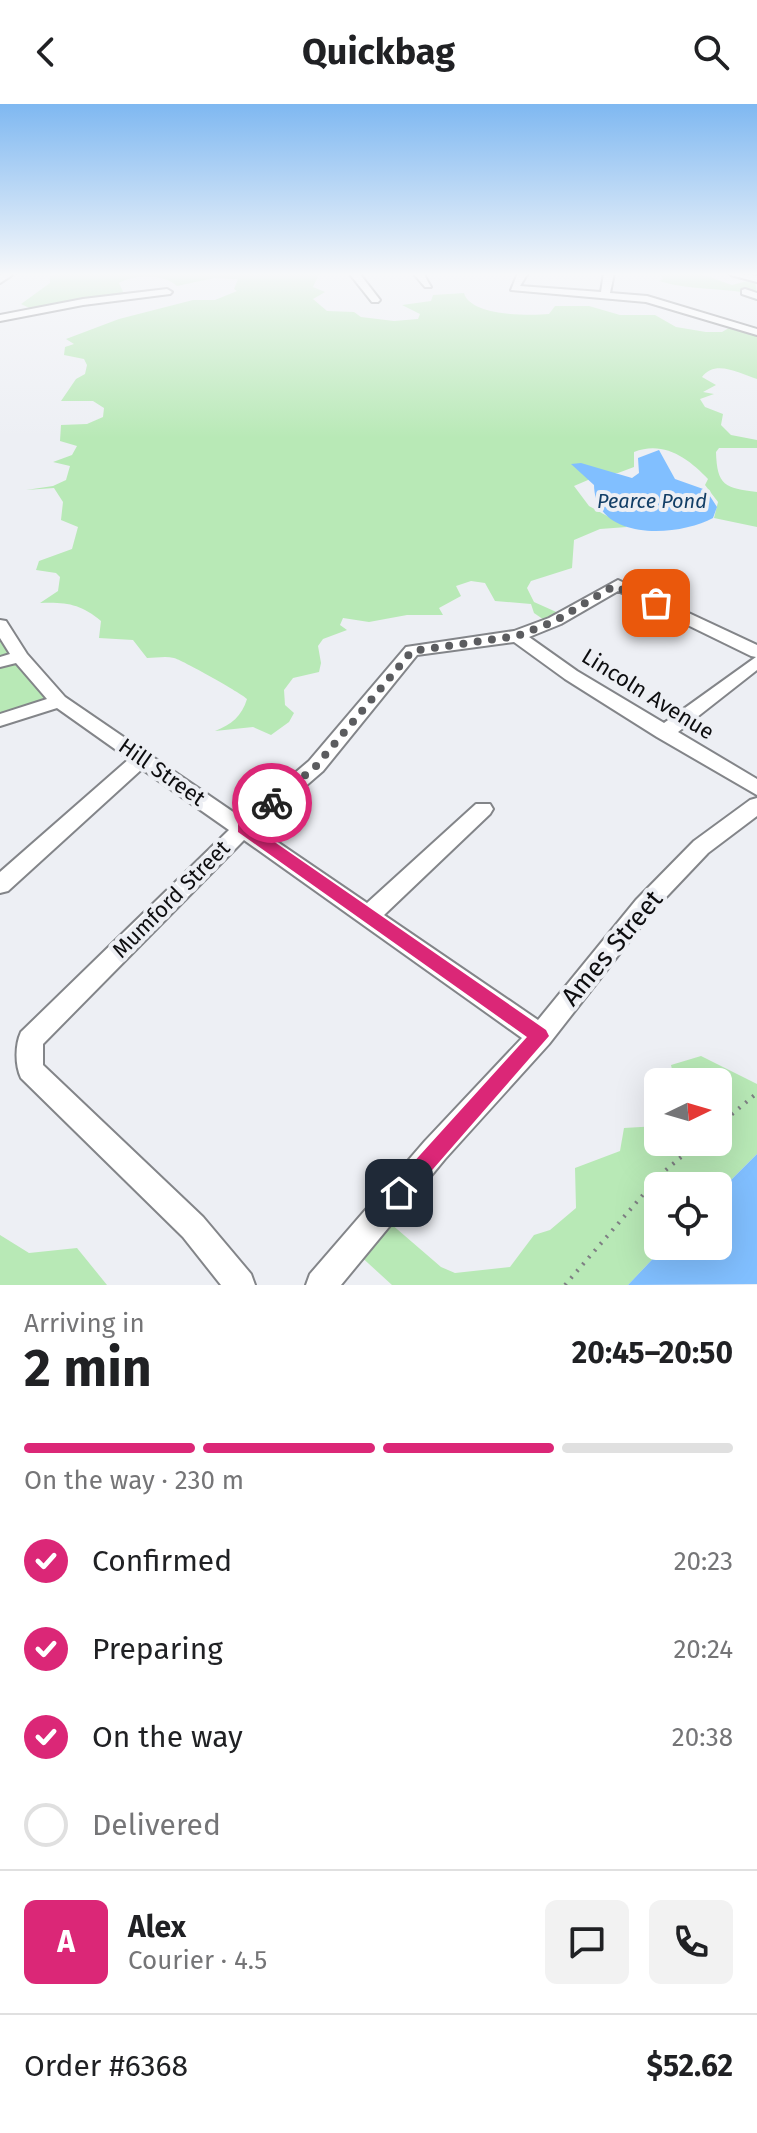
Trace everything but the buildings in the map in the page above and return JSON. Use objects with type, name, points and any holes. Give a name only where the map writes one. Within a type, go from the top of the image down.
[{"type":"street","name":"Mumford Street","points":[[240,1285],[193,1227],[30,1070],[30,1040],[243,828],[316,766],[412,651],[517,636],[555,621],[618,585],[757,652]]},
{"type":"street","name":"Hill Street","points":[[0,625],[10,660],[59,701],[540,1036]]},
{"type":"street","name":"Lincoln Avenue","points":[[517,636],[571,675],[757,788]]},
{"type":"street","points":[[664,733],[757,662]]},
{"type":"street","points":[[0,720],[59,701]]},
{"type":"street","points":[[0,885],[142,758]]},
{"type":"street","name":"Ames Street","points":[[321,1285],[435,1150],[540,1036],[644,906],[701,847],[757,805]]},
{"type":"street","points":[[368,916],[483,809]]},
{"type":"path","points":[[732,1114],[757,1093]]},
{"type":"path","points":[[565,1285],[661,1174],[682,1156]]},
{"type":"green space","points":[[95,328],[683,328],[722,332],[729,328],[744,328],[757,332],[757,379],[728,369],[714,369],[702,377],[716,385],[703,392],[714,394],[700,399],[705,407],[723,414],[721,425],[731,435],[757,440],[757,448],[719,448],[716,452],[718,472],[725,483],[737,489],[757,492],[757,527],[714,518],[718,502],[705,485],[708,479],[684,459],[656,448],[634,452],[634,467],[618,473],[594,473],[588,480],[574,486],[589,506],[627,527],[600,529],[574,540],[572,568],[531,581],[527,588],[534,602],[563,615],[550,624],[534,613],[531,604],[495,601],[485,583],[471,581],[456,586],[461,596],[439,608],[443,615],[407,615],[369,622],[343,618],[340,625],[347,630],[323,639],[318,646],[319,672],[293,678],[284,690],[285,705],[294,713],[289,722],[271,735],[253,727],[215,731],[235,719],[247,699],[179,660],[147,658],[133,640],[99,638],[101,621],[80,608],[40,603],[58,591],[60,577],[56,573],[36,570],[39,561],[72,549],[78,527],[61,520],[63,502],[54,488],[26,490],[53,486],[66,480],[70,466],[53,462],[72,455],[77,446],[60,441],[61,425],[87,424],[103,417],[104,408],[93,401],[61,401],[76,379],[85,374],[87,365],[84,359],[64,355],[65,347],[74,344],[66,339]]},
{"type":"green space","points":[[0,633],[59,701],[0,720]]},
{"type":"green space","points":[[701,1056],[725,1068],[672,1068],[671,1065]]},
{"type":"green space","points":[[732,1072],[757,1084],[757,1154],[732,1179],[732,1172],[644,1172],[644,1260],[652,1260],[628,1285],[392,1285],[357,1253],[383,1217],[441,1267],[455,1273],[510,1267],[534,1235],[550,1230],[576,1208],[575,1168],[620,1151],[624,1128],[644,1127],[644,1156],[732,1156]]},
{"type":"green space","points":[[0,1235],[29,1253],[77,1248],[107,1285],[0,1285]]},
{"type":"water","name":"Pearce Pond","points":[[659,450],[675,479],[706,490],[717,507],[713,518],[680,529],[660,531],[623,526],[608,517],[598,504],[594,485],[571,464],[581,463],[632,478],[639,473],[638,458]]},
{"type":"water","points":[[757,1154],[757,1284],[628,1285],[652,1260],[732,1260],[732,1179]]},
{"type":"way so far","points":[[272,803],[316,766],[412,651],[517,636],[555,621],[599,593],[618,585],[656,603]]},
{"type":"route","points":[[272,803],[243,828],[540,1036],[399,1193]]}]
